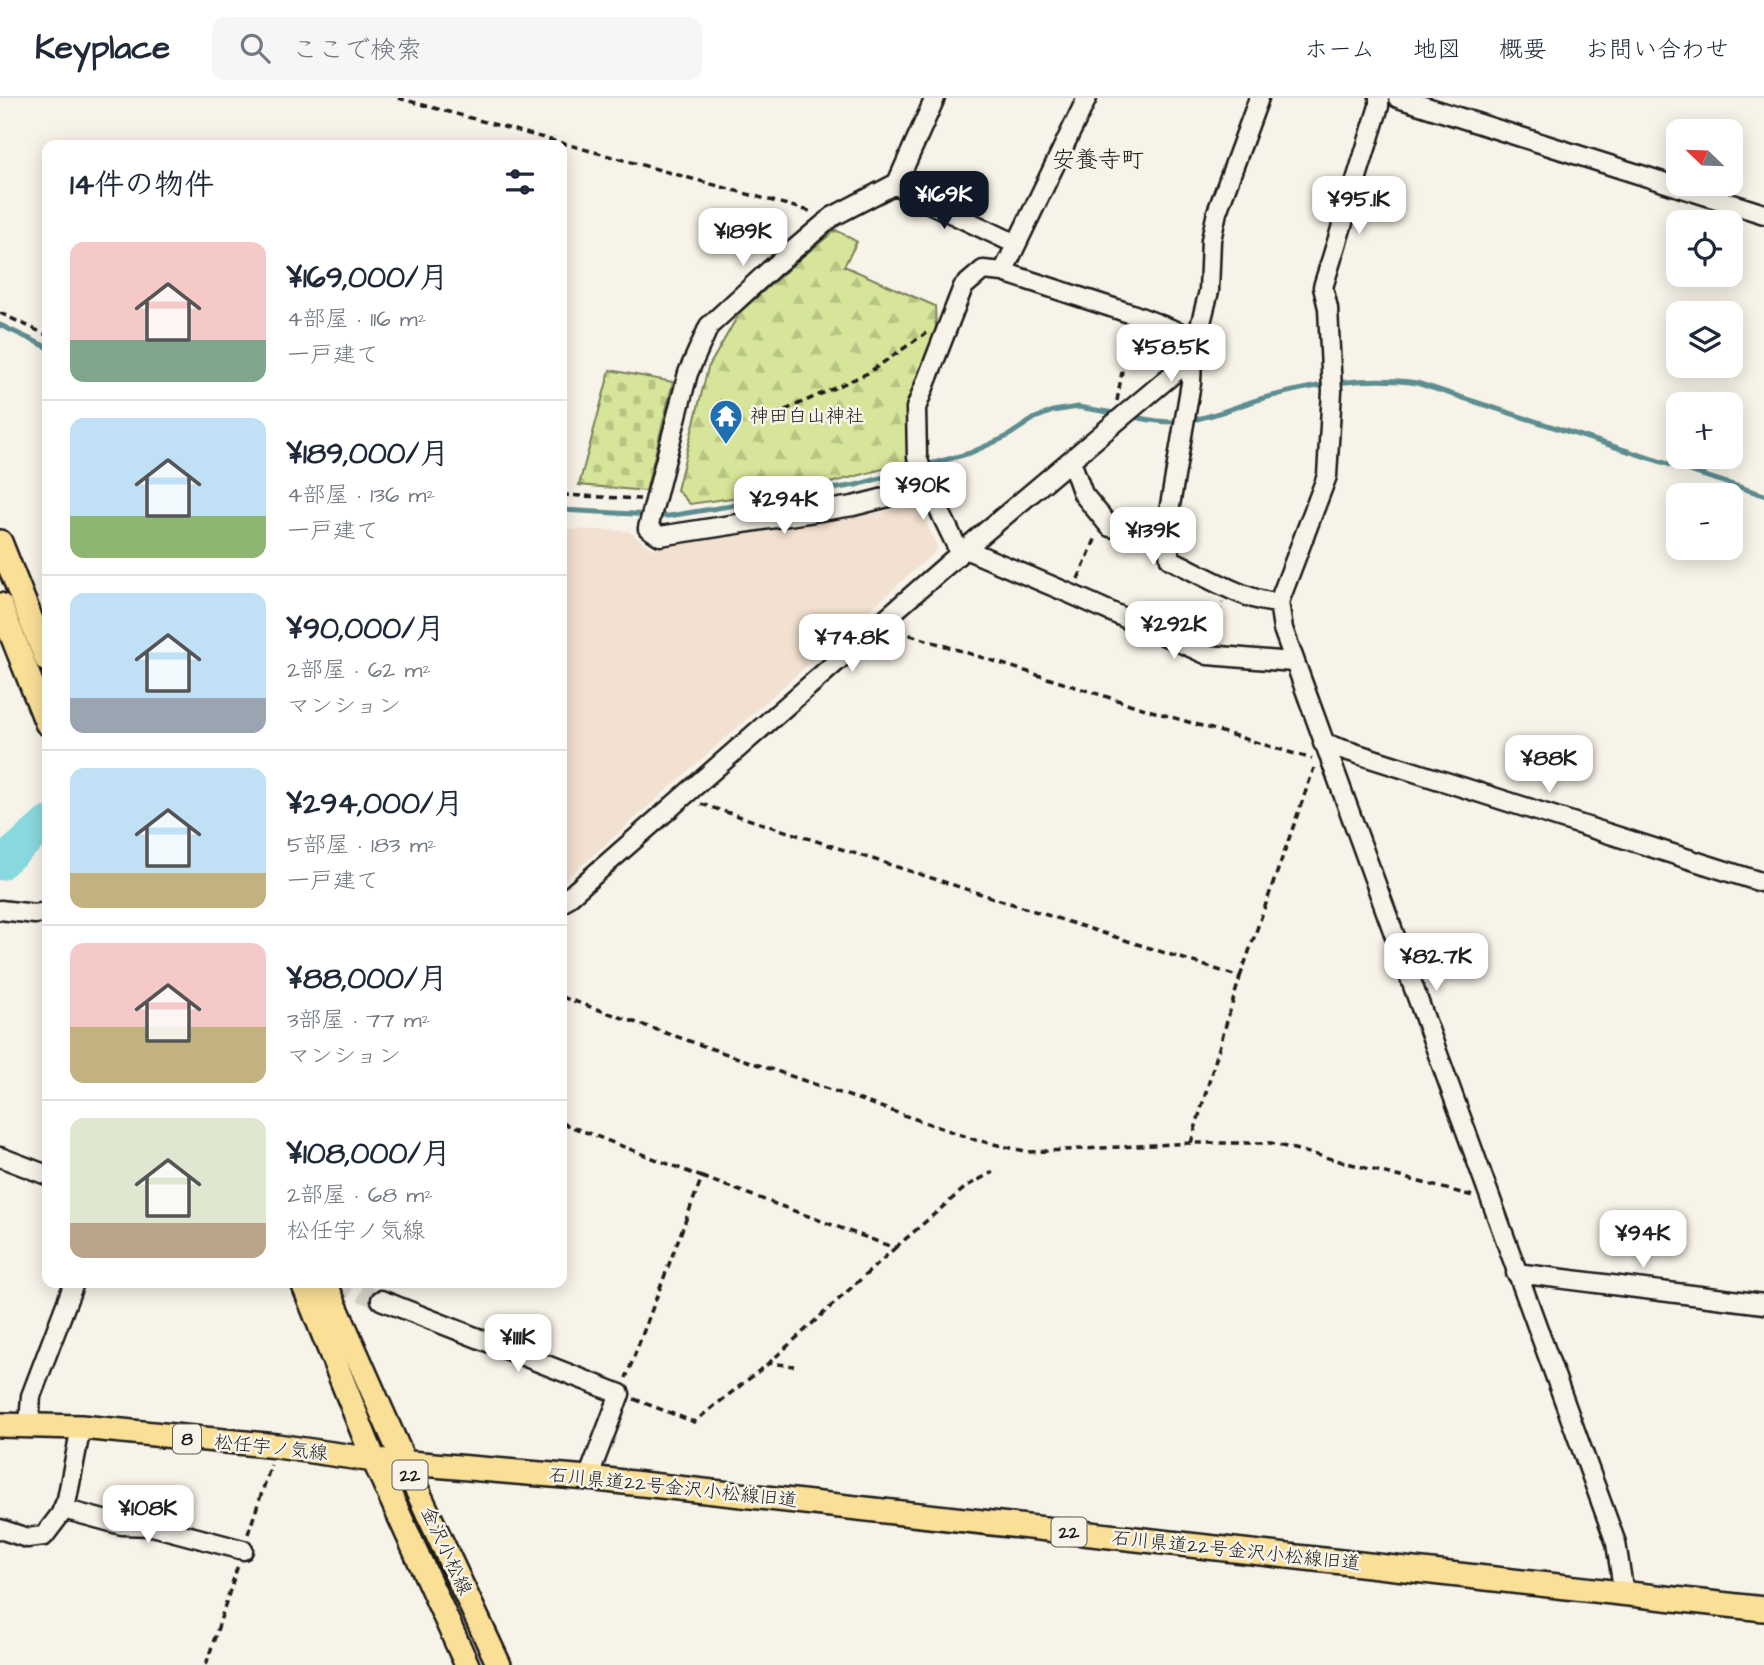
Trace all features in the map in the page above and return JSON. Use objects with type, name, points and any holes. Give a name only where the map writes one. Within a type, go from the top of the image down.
[{"type":"main road","points":[[0,542],[42,647]]},
{"type":"main road","points":[[0,605],[42,710]]},
{"type":"main road","name":"金沢小松線","points":[[305,1288],[374,1460],[467,1665]]},
{"type":"main road","name":"金沢小松線","points":[[327,1288],[404,1462],[499,1665]]},
{"type":"main road","name":"松任宇ノ気線","points":[[0,1424],[81,1427],[277,1446],[374,1460]]},
{"type":"main road","name":"石川県道22号金沢小松線旧道","points":[[374,1460],[588,1478],[1764,1609]]},
{"type":"street","points":[[927,482],[853,506],[660,536],[648,528],[688,373],[709,326],[771,268],[832,217],[897,183],[935,98]]},
{"type":"street","points":[[1003,272],[1087,98]]},
{"type":"street","points":[[1259,98],[1217,212],[1211,240],[1209,291],[1192,358],[1185,421],[1166,529],[1170,559],[1226,586],[1270,603],[1279,602]]},
{"type":"street","points":[[1379,98],[1379,106],[1323,287],[1328,308],[1332,384],[1327,476],[1279,602],[1283,629],[1616,1543],[1624,1594]]},
{"type":"street","points":[[1398,98],[1764,214]]},
{"type":"street","points":[[897,183],[906,192],[1016,244]]},
{"type":"street","points":[[1197,338],[1003,272],[983,270],[962,287],[916,408],[917,457],[962,551],[1071,594],[1208,655],[1293,662]]},
{"type":"street","points":[[567,899],[962,551],[1192,358]]},
{"type":"street","points":[[1071,461],[1083,494],[1110,527],[1138,534],[1160,534],[1166,529]]},
{"type":"street","points":[[1323,743],[1764,883]]},
{"type":"street","points":[[0,910],[42,913]]},
{"type":"street","points":[[0,1157],[42,1173]]},
{"type":"street","points":[[1517,1273],[1764,1304]]},
{"type":"street","points":[[29,1424],[31,1396],[72,1288]]},
{"type":"street","points":[[382,1300],[620,1394],[588,1478]]},
{"type":"street","points":[[0,1529],[27,1538],[44,1536],[67,1499],[81,1427]]},
{"type":"street","points":[[63,1509],[122,1525],[152,1526],[243,1550]]},
{"type":"path","points":[[398,98],[551,140]]},
{"type":"path","points":[[567,144],[832,217]]},
{"type":"path","points":[[0,313],[42,333]]},
{"type":"path","points":[[1127,414],[1116,400],[1132,314]]},
{"type":"path","points":[[774,415],[868,373],[951,315]]},
{"type":"path","points":[[567,495],[654,500]]},
{"type":"path","points":[[1071,594],[1103,520]]},
{"type":"path","points":[[1208,655],[1226,586]]},
{"type":"path","points":[[879,625],[1317,761],[1240,977],[1191,1143]]},
{"type":"path","points":[[684,798],[1240,977]]},
{"type":"path","points":[[567,999],[976,1140],[1029,1152],[1191,1143],[1271,1143],[1492,1201]]},
{"type":"path","points":[[567,1125],[895,1248]]},
{"type":"path","points":[[702,1177],[620,1394],[694,1422],[769,1363],[967,1186],[993,1172]]},
{"type":"path","points":[[769,1363],[794,1366]]},
{"type":"shaded area","points":[[919,506],[938,549],[567,879],[567,529],[628,531],[653,549]]},
{"type":"green space","points":[[836,230],[857,242],[844,266],[935,306],[936,331],[907,412],[909,462],[823,485],[690,504],[677,490],[708,368],[740,312]]},
{"type":"green space","points":[[610,370],[673,382],[646,491],[579,485]]},
{"type":"waterway","points":[[0,325],[42,345]]},
{"type":"waterway","points":[[1129,416],[1165,422],[1188,421],[1264,398],[1321,385],[1379,380],[1417,383],[1764,495]]},
{"type":"waterway","points":[[567,510],[669,516],[856,485],[970,453],[1053,411],[1078,407],[1120,414]]},
{"type":"waterway","points":[[0,864],[42,827]]},
{"type":"tunnel","points":[[349,1288],[381,1300]]},
{"type":"place","name":"神田白山神社","points":[[726,446]]},
{"type":"district","name":"安養寺町","points":[[1098,160]]}]
